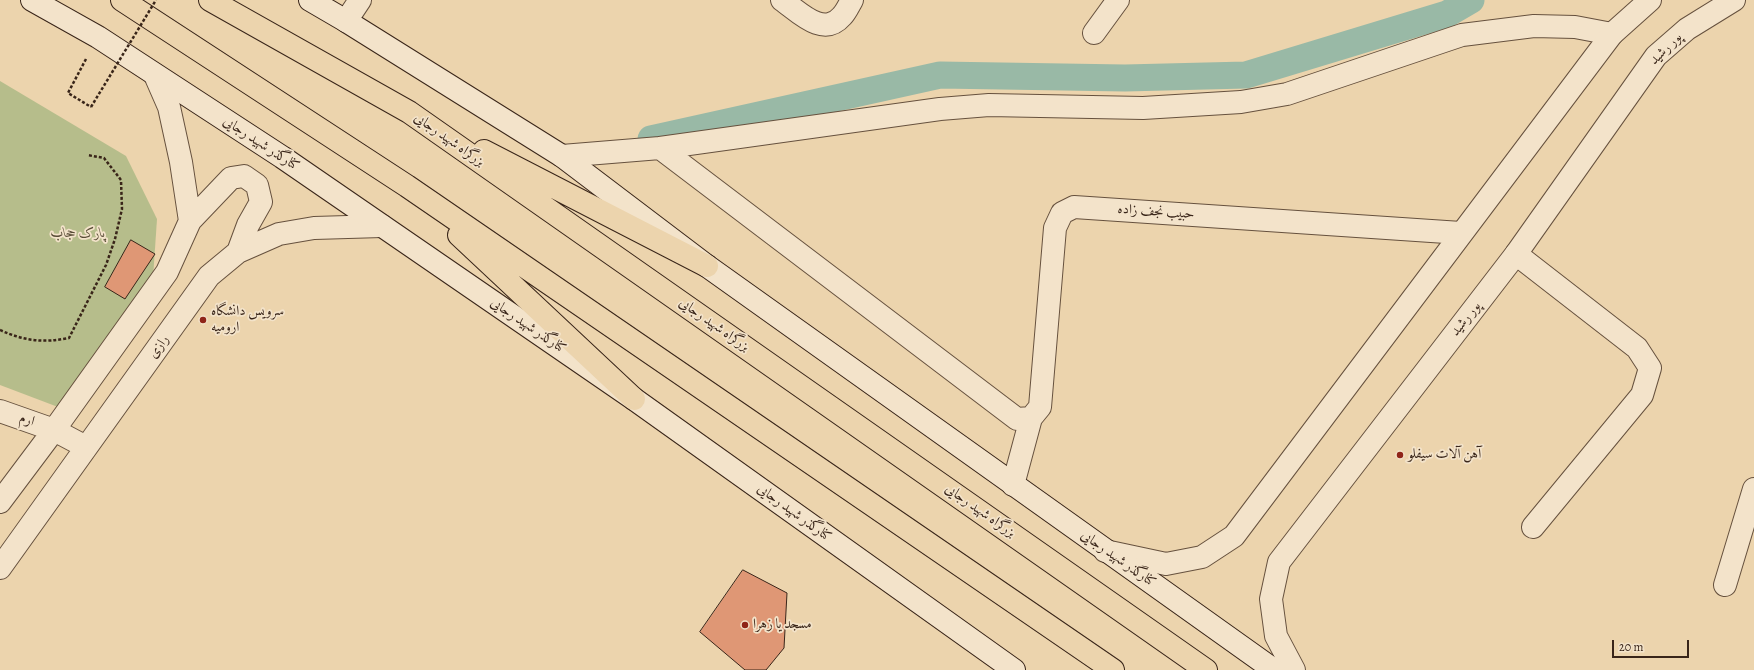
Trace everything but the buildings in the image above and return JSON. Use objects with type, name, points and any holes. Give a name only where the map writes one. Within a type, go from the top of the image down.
[{"type":"highway","points":[[122,0],[407,186],[1113,670]]},
{"type":"highway","name":"بزرگراه شهید رجایی","points":[[210,0],[409,112],[1206,670]]},
{"type":"highway","points":[[409,112],[707,266]]},
{"type":"highway","points":[[407,186],[634,398]]},
{"type":"street","name":"کنارگذر شهید رجایی","points":[[32,0],[98,37],[282,157],[634,398],[1011,669]]},
{"type":"street","name":"کنارگذر شهید رجایی","points":[[310,0],[562,156],[707,266],[1274,670]]},
{"type":"street","points":[[346,21],[360,0]]},
{"type":"street","points":[[782,0],[816,24],[831,25],[842,17],[852,0]]},
{"type":"street","points":[[1094,33],[1118,0]]},
{"type":"street","points":[[1105,551],[1166,564],[1202,557],[1234,536],[1612,34],[1650,0]]},
{"type":"street","name":"پور رشید","points":[[1294,670],[1276,636],[1271,599],[1279,562],[1516,254],[1656,56],[1687,29],[1734,0]]},
{"type":"street","points":[[562,156],[660,148],[940,109],[989,105],[1143,108],[1241,102],[1287,94],[1462,35],[1534,26],[1575,27],[1612,34]]},
{"type":"street","points":[[155,75],[169,107],[181,162],[190,221]]},
{"type":"street","points":[[660,148],[1017,419],[1031,418]]},
{"type":"street","points":[[0,502],[54,430],[167,272],[190,221],[231,178],[244,176],[257,185],[261,202],[248,224],[238,252]]},
{"type":"street","name":"حبیب نجف زاده","points":[[1013,485],[1031,418],[1040,407],[1054,228],[1062,214],[1074,207],[1461,233]]},
{"type":"street","name":"رازی","points":[[0,568],[210,276],[238,252],[279,234],[314,228],[382,226]]},
{"type":"street","points":[[1516,254],[1637,348],[1650,368],[1642,394],[1533,527]]},
{"type":"street","name":"ارم","points":[[0,411],[54,430],[86,447]]},
{"type":"street","points":[[1725,585],[1754,489]]},
{"type":"path","points":[[98,37],[68,93],[91,107],[156,0]]},
{"type":"path","points":[[0,330],[16,338],[49,342],[69,338],[106,265],[115,239],[122,209],[121,180],[104,158],[87,155]]},
{"type":"green space","name":"پارک حجاب","points":[[0,81],[126,156],[157,219],[153,278],[58,407],[0,385]]},
{"type":"waterway","points":[[651,139],[940,75],[1125,78],[1246,75],[1447,14],[1471,0]]},
{"type":"place","name":"سرویس دانشگاه ارومیه","points":[[203,320]]},
{"type":"place","name":"آهن آلات سیفلو","points":[[1400,455]]},
{"type":"place","name":"مسجد یا زهرا","points":[[745,625]]}]
